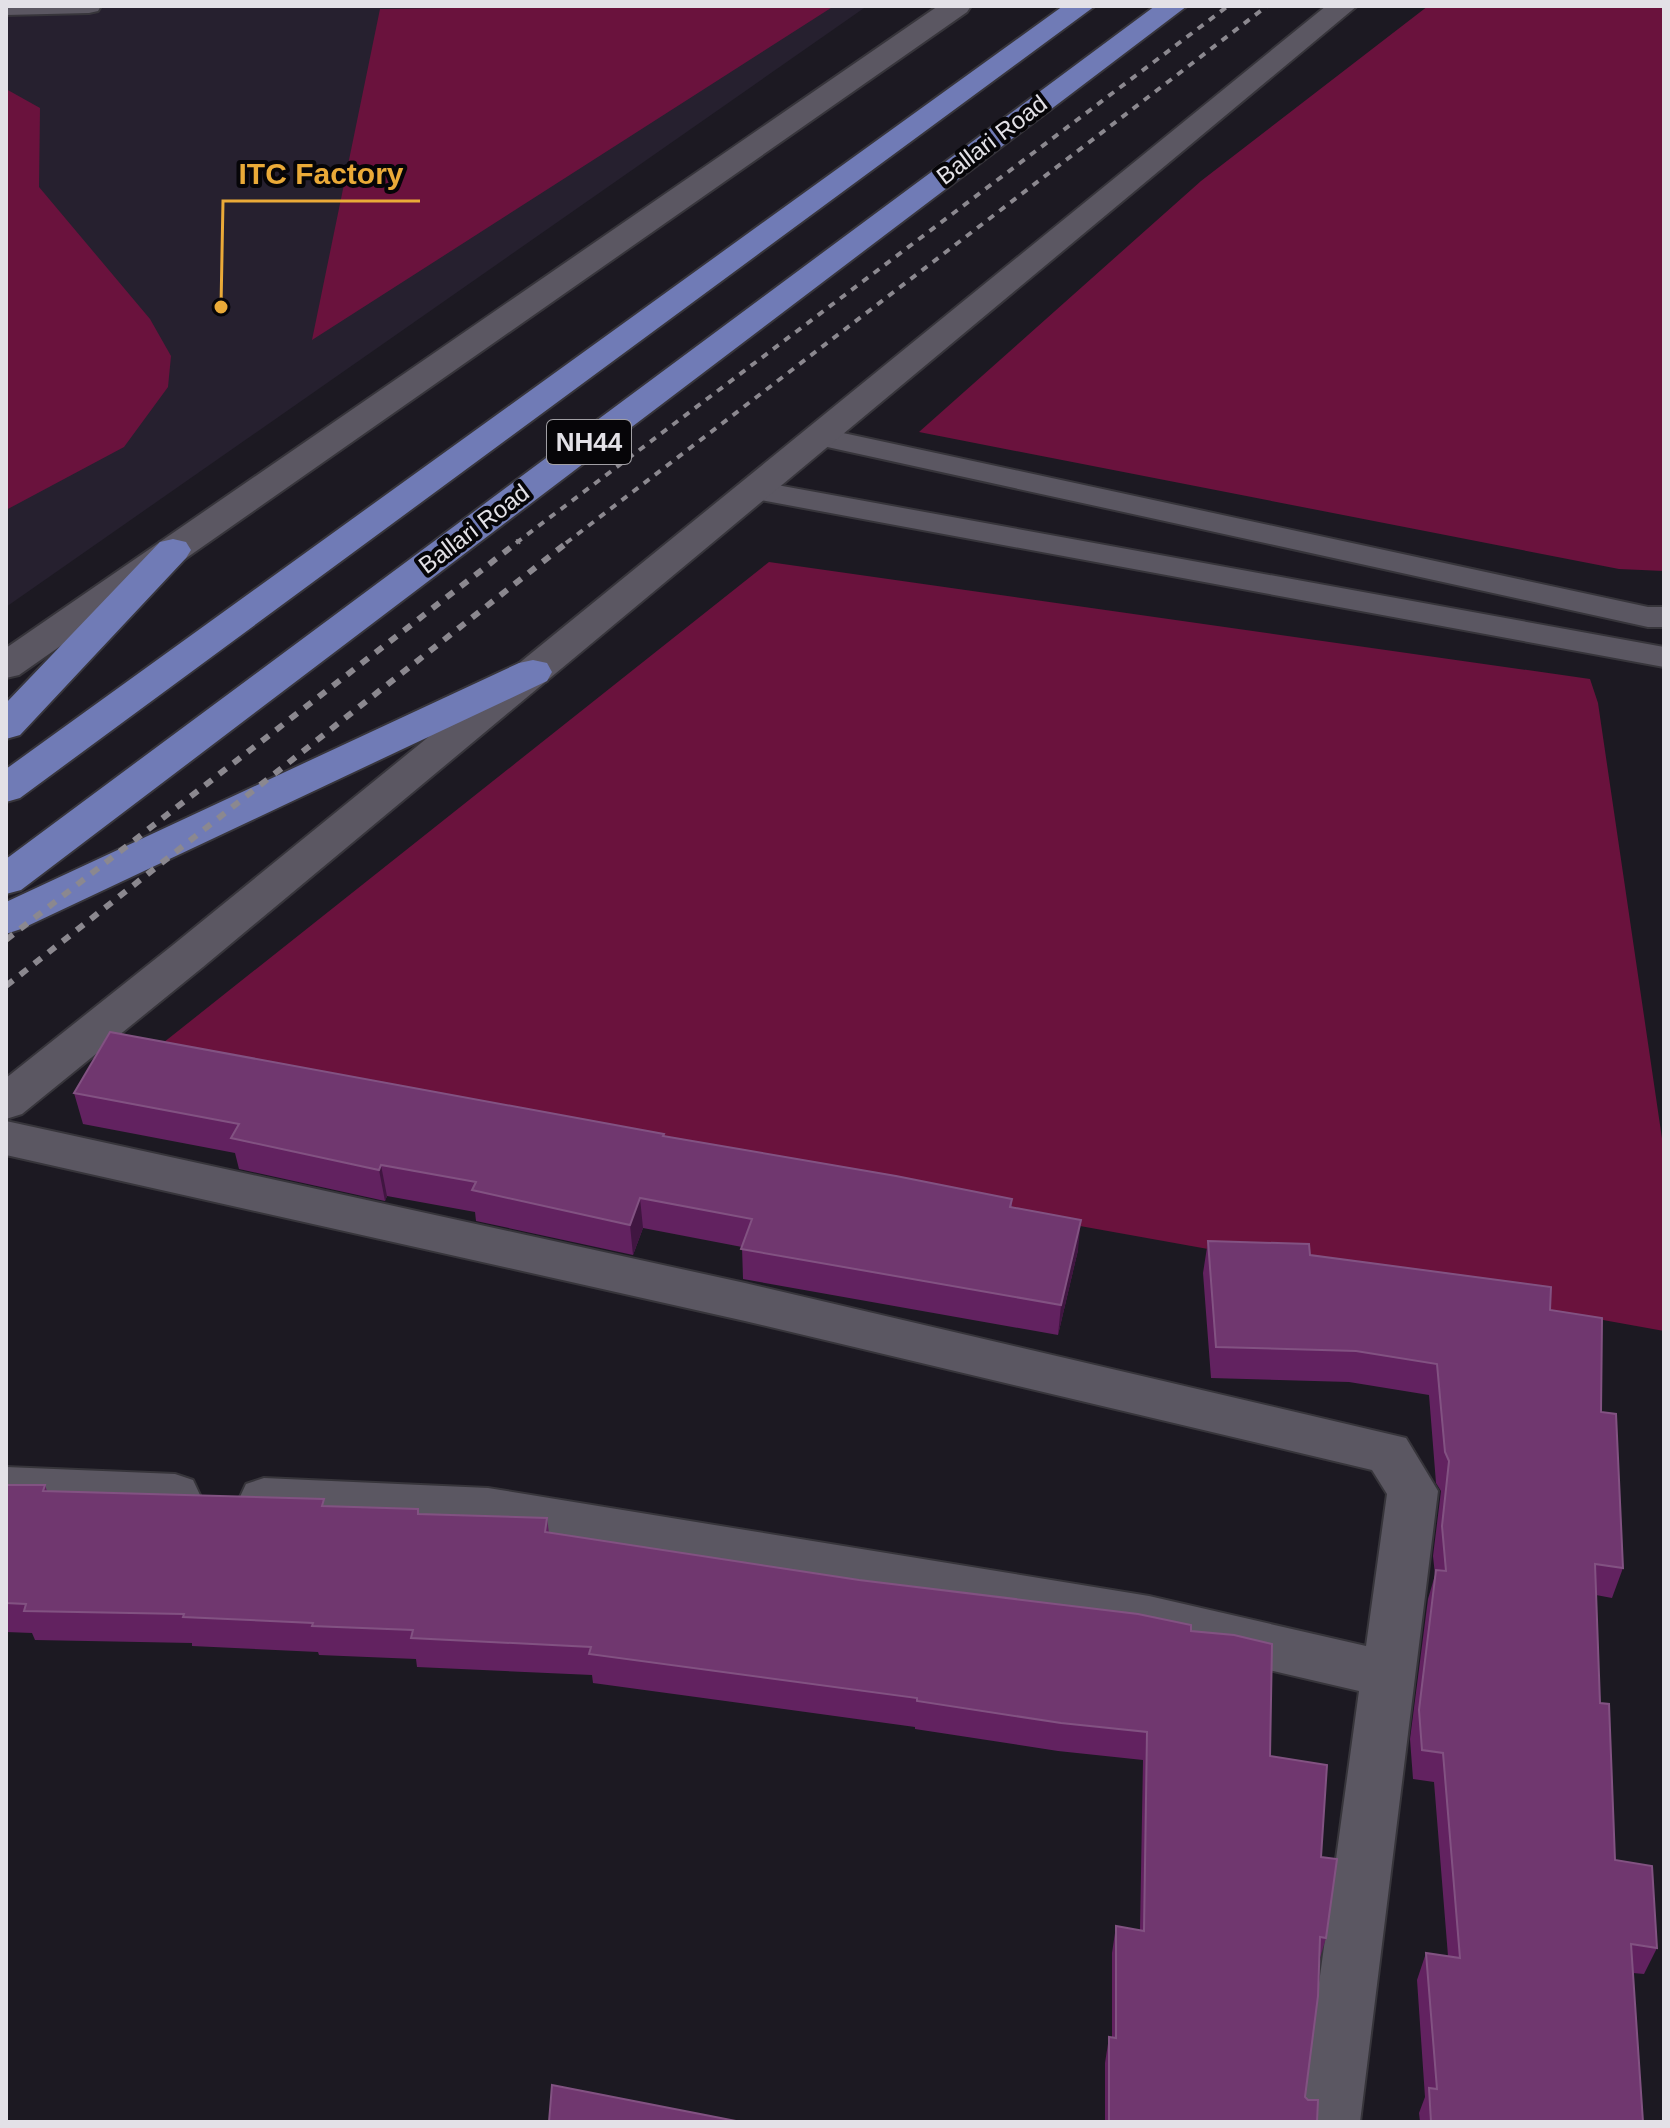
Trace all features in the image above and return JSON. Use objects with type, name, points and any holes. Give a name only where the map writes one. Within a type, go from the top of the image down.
[{"type":"highway","name":"Ballari Road","points":[[6,789],[1081,6]]},
{"type":"highway","name":"Ballari Road","points":[[6,880],[1173,6]]},
{"type":"highway","points":[[6,726],[173,550]]},
{"type":"highway","points":[[6,919],[533,672]]},
{"type":"street","points":[[6,666],[957,6]]},
{"type":"street","points":[[6,1102],[1343,6]]},
{"type":"street","points":[[6,1138],[745,1302],[1388,1453],[1413,1491],[1330,2122]]},
{"type":"street","points":[[6,1488],[488,1509],[1149,1619],[1388,1674]]},
{"type":"lane","points":[[6,8],[89,6]]},
{"type":"lane","points":[[755,490],[1648,655],[1650,616],[820,437]]},
{"type":"shaded area","points":[[6,6],[867,6],[6,607]]},
{"type":"shaded area","points":[[834,6],[312,340],[380,9]]},
{"type":"shaded area","points":[[1428,6],[1664,6],[1664,571],[1619,569],[919,432],[1201,181]]},
{"type":"shaded area","points":[[6,89],[40,108],[39,187],[150,319],[171,356],[168,387],[124,447],[6,510]]},
{"type":"shaded area","points":[[769,562],[1590,679],[1598,703],[1664,1152],[1664,1331],[144,1058]]},
{"type":"building","points":[[110,1032],[1012,1199],[1010,1207],[1081,1220],[1061,1305],[741,1249],[752,1219],[640,1198],[630,1225],[472,1190],[476,1182],[381,1165],[379,1170],[231,1138],[239,1124],[74,1093]]},
{"type":"building","points":[[1208,1241],[1309,1244],[1310,1255],[1551,1287],[1550,1310],[1602,1318],[1601,1412],[1616,1414],[1623,1568],[1595,1564],[1600,1703],[1609,1704],[1615,1860],[1652,1866],[1657,1948],[1631,1944],[1643,2122],[1431,2122],[1429,2088],[1437,2089],[1426,1953],[1460,1958],[1443,1753],[1422,1750],[1419,1710],[1436,1570],[1446,1571],[1442,1526],[1449,1461],[1445,1452],[1437,1364],[1356,1351],[1216,1347]]},
{"type":"building","points":[[6,1485],[45,1485],[43,1491],[324,1499],[322,1506],[418,1509],[418,1514],[547,1518],[545,1532],[859,1580],[1138,1614],[1191,1625],[1191,1631],[1234,1635],[1272,1644],[1270,1756],[1327,1765],[1321,1857],[1337,1859],[1326,1938],[1320,1937],[1318,1996],[1305,2097],[1318,2100],[1317,2122],[1109,2122],[1109,2037],[1116,2038],[1116,1926],[1144,1931],[1147,1732],[1061,1723],[917,1701],[917,1698],[589,1654],[591,1647],[411,1638],[413,1630],[183,1617],[184,1614],[24,1611],[26,1604],[6,1603]]},
{"type":"building","points":[[552,2085],[741,2122],[549,2122]]},
{"type":"railway","points":[[516,543],[1228,6]]},
{"type":"railway","points":[[566,543],[1267,6]]},
{"type":"railway","points":[[6,940],[519,541]]},
{"type":"railway","points":[[6,986],[569,541]]},
{"type":"place","name":"ITC Factory","points":[[221,307]]}]
